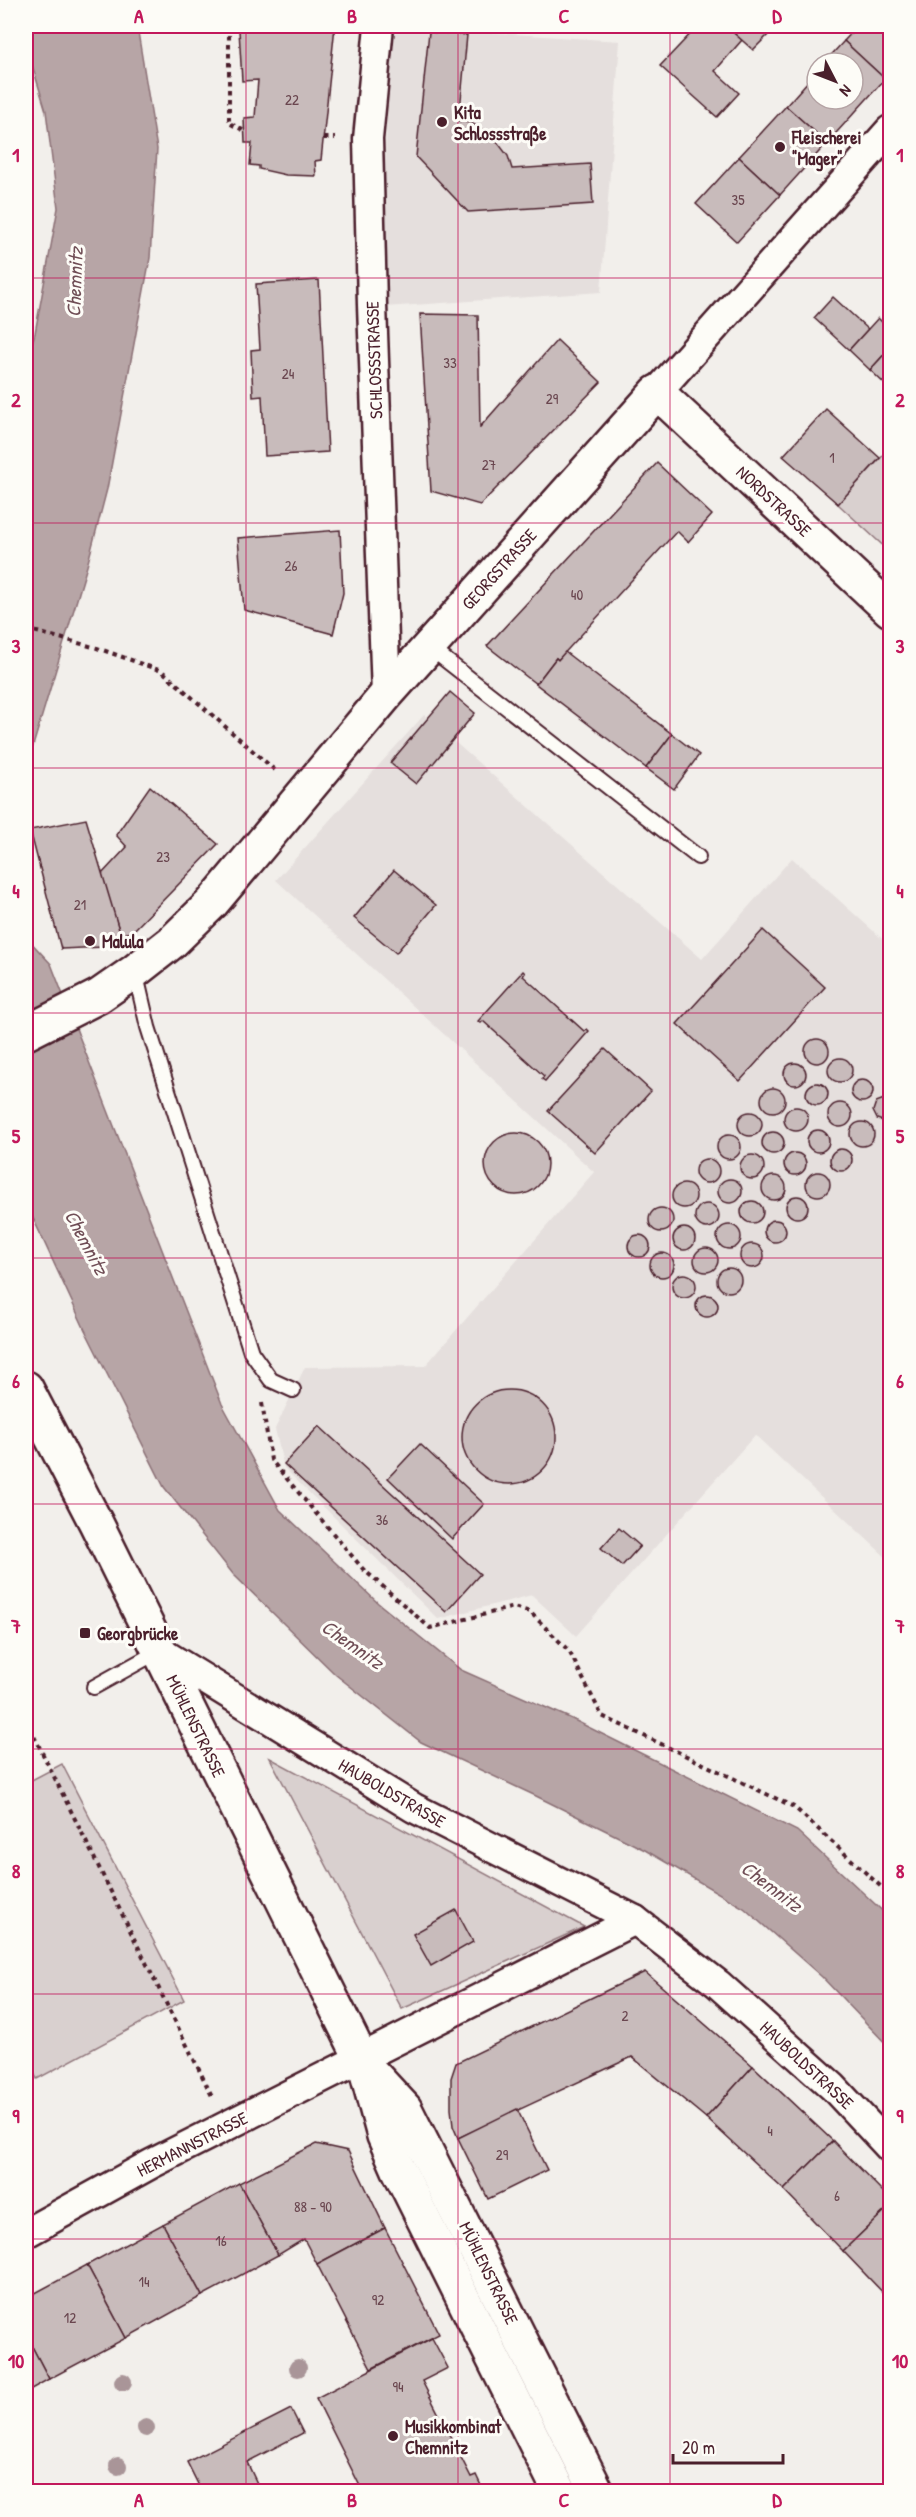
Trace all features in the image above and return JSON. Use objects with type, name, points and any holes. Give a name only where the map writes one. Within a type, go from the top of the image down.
[{"type":"main road","name":"GEORGSTRASSE","points":[[26,1033],[99,996],[135,971],[172,942],[212,903],[386,695],[657,392]]},
{"type":"main road","name":"NORDSTRASSE","points":[[657,392],[891,610]]},
{"type":"main road","name":"MÜHLENSTRASSE","points":[[26,1388],[362,2062],[381,2127],[398,2168],[560,2492]]},
{"type":"main road","name":"MÜHLENSTRASSE","points":[[362,2062],[386,2086],[411,2118],[597,2492]]},
{"type":"street","name":"SCHLOSSSTRASSE","points":[[379,26],[368,139],[386,695]]},
{"type":"street","name":"GEORGSTRASSE","points":[[657,392],[891,130]]},
{"type":"street","name":"HAUBOLDSTRASSE","points":[[159,1651],[414,1809],[634,1920],[718,1984],[833,2087],[891,2148]]},
{"type":"street","points":[[362,2062],[634,1920]]},
{"type":"street","name":"HERMANNSTRASSE","points":[[26,2233],[151,2164],[362,2062]]},
{"type":"lane","points":[[429,647],[698,857]]},
{"type":"lane","points":[[135,971],[148,1027],[251,1352],[271,1380],[293,1390]]},
{"type":"lane","points":[[94,1687],[159,1651]]},
{"type":"path","points":[[229,26],[229,123],[245,131]]},
{"type":"path","points":[[26,629],[97,648],[162,671],[302,795]]},
{"type":"path","points":[[271,1380],[262,1405],[272,1460],[363,1569],[430,1628],[514,1607],[530,1612],[569,1651],[602,1716],[794,1807],[891,1895]]},
{"type":"path","points":[[26,1720],[227,2126]]},
{"type":"shaded area","points":[[392,26],[620,41],[601,292],[385,307],[384,177]]},
{"type":"shaded area","points":[[890,448],[890,552],[838,504]]},
{"type":"shaded area","points":[[424,715],[702,959],[792,858],[890,946],[890,1561],[755,1435],[576,1636],[532,1595],[438,1619],[284,1468],[275,1429],[305,1367],[425,1366],[594,1172],[276,880]]},
{"type":"shaded area","points":[[270,1758],[584,1927],[402,2009]]},
{"type":"shaded area","points":[[62,1764],[184,2000],[37,2079],[26,2056],[26,1783]]},
{"type":"water","name":"Chemnitz","points":[[26,26],[137,26],[157,149],[150,258],[107,489],[87,566],[26,769],[26,364],[35,333],[58,208],[46,111],[26,45]]},
{"type":"water","name":"Chemnitz","points":[[26,937],[51,964],[222,1404],[280,1510],[378,1603],[461,1670],[572,1719],[797,1831],[890,1918],[890,2048],[822,1977],[744,1908],[645,1850],[421,1742],[336,1675],[233,1574],[164,1487],[85,1330],[26,1203]]},
{"type":"building","points":[[264,26],[335,26],[321,160],[315,161],[316,176],[286,175],[250,165],[252,143],[245,143],[244,118],[255,117],[258,80],[242,81],[239,30],[264,29]]},
{"type":"building","points":[[698,26],[726,26],[742,40],[715,71],[739,93],[717,117],[660,66]]},
{"type":"building","points":[[726,26],[757,26],[768,35],[753,50]]},
{"type":"building","points":[[858,26],[890,26],[890,73],[885,79],[865,60],[865,51],[855,51],[844,41]]},
{"type":"building","name":"Kita Schlossstraße","points":[[429,32],[467,35],[459,121],[471,123],[492,135],[508,156],[512,169],[590,164],[593,204],[468,212],[416,157]]},
{"type":"building","points":[[844,41],[855,51],[835,51]]},
{"type":"building","points":[[865,60],[885,79],[865,101]]},
{"type":"building","points":[[805,85],[805,111],[856,111],[827,143],[786,106]]},
{"type":"building","points":[[786,106],[827,143],[780,195],[739,157]]},
{"type":"building","points":[[739,157],[780,195],[737,242],[696,204]]},
{"type":"building","points":[[319,280],[328,452],[265,456],[262,396],[253,397],[251,350],[260,349],[256,284]]},
{"type":"building","points":[[833,297],[868,329],[849,350],[814,318]]},
{"type":"building","points":[[420,314],[478,315],[480,427],[557,340],[601,382],[480,505],[431,491]]},
{"type":"building","points":[[878,318],[890,330],[890,348],[870,370],[849,350]]},
{"type":"building","points":[[890,348],[890,389],[870,370]]},
{"type":"building","points":[[826,409],[880,458],[838,504],[783,456]]},
{"type":"building","points":[[657,463],[712,515],[688,542],[677,531],[558,660],[556,658],[536,684],[487,646]]},
{"type":"building","points":[[340,530],[343,593],[333,634],[244,610],[238,538]]},
{"type":"building","points":[[565,652],[672,734],[646,768],[536,684],[556,658],[558,660]]},
{"type":"building","points":[[450,692],[475,713],[416,784],[390,763]]},
{"type":"building","points":[[672,734],[699,755],[674,789],[646,768]]},
{"type":"building","points":[[150,786],[218,844],[131,933],[120,933],[101,875],[127,847],[116,835]]},
{"type":"building","points":[[86,819],[120,933],[104,947],[61,949],[30,830]]},
{"type":"building","points":[[394,870],[436,905],[396,953],[354,918]]},
{"type":"building","points":[[763,930],[825,987],[740,1081],[677,1024]]},
{"type":"building","points":[[523,971],[525,973],[523,976],[584,1031],[587,1029],[589,1031],[545,1081],[542,1079],[544,1076],[483,1021],[481,1023],[478,1021]]},
{"type":"building","points":[[817,1039],[825,1043],[829,1051],[825,1059],[817,1063],[809,1059],[805,1051],[809,1043]]},
{"type":"building","points":[[605,1049],[651,1091],[595,1153],[548,1111]]},
{"type":"building","points":[[840,1058],[848,1062],[852,1070],[848,1078],[840,1082],[832,1078],[828,1070],[832,1062]]},
{"type":"building","points":[[791,1063],[799,1063],[806,1070],[806,1078],[799,1085],[791,1085],[784,1078],[784,1070]]},
{"type":"building","points":[[858,1080],[866,1080],[873,1087],[873,1095],[866,1102],[858,1102],[851,1095],[851,1087]]},
{"type":"building","points":[[813,1083],[821,1083],[828,1090],[828,1098],[821,1105],[813,1105],[806,1098],[806,1090]]},
{"type":"building","points":[[773,1088],[781,1092],[785,1100],[781,1108],[773,1112],[765,1108],[761,1100],[765,1092]]},
{"type":"building","points":[[884,1099],[890,1101],[890,1121],[885,1122],[877,1119],[873,1111],[876,1102]]},
{"type":"building","points":[[840,1103],[848,1107],[852,1115],[848,1123],[840,1127],[832,1123],[828,1115],[832,1107]]},
{"type":"building","points":[[796,1107],[804,1111],[808,1119],[804,1127],[796,1131],[788,1127],[784,1119],[788,1111]]},
{"type":"building","points":[[750,1112],[758,1116],[762,1124],[758,1132],[750,1136],[742,1132],[738,1124],[742,1116]]},
{"type":"building","points":[[862,1122],[870,1126],[874,1134],[870,1142],[862,1146],[854,1142],[850,1134],[854,1126]]},
{"type":"building","points":[[814,1130],[822,1130],[829,1137],[829,1145],[822,1152],[814,1152],[807,1145],[807,1137]]},
{"type":"building","points":[[769,1132],[777,1132],[784,1139],[784,1147],[777,1154],[769,1154],[762,1147],[762,1139]]},
{"type":"building","points":[[510,1133],[522,1133],[538,1142],[545,1152],[547,1164],[545,1176],[538,1186],[522,1195],[510,1195],[499,1190],[490,1181],[485,1170],[485,1158],[490,1147],[499,1138]]},
{"type":"building","points":[[729,1135],[737,1139],[741,1147],[737,1155],[729,1159],[721,1155],[717,1147],[721,1139]]},
{"type":"building","points":[[837,1149],[845,1149],[852,1156],[852,1164],[845,1171],[837,1171],[830,1164],[830,1156]]},
{"type":"building","points":[[791,1153],[799,1153],[806,1160],[806,1168],[799,1175],[791,1175],[784,1168],[784,1160]]},
{"type":"building","points":[[752,1155],[760,1159],[764,1167],[760,1175],[752,1179],[744,1175],[740,1167],[744,1159]]},
{"type":"building","points":[[707,1159],[715,1163],[719,1171],[715,1179],[707,1183],[699,1179],[695,1171],[699,1163]]},
{"type":"building","points":[[818,1172],[826,1176],[830,1184],[826,1192],[818,1196],[810,1192],[806,1184],[810,1176]]},
{"type":"building","points":[[774,1176],[782,1180],[786,1188],[782,1196],[774,1200],[766,1196],[762,1188],[766,1180]]},
{"type":"building","points":[[730,1179],[738,1183],[742,1191],[738,1199],[730,1203],[722,1199],[718,1191],[722,1183]]},
{"type":"building","points":[[684,1184],[692,1188],[696,1196],[692,1204],[684,1208],[676,1204],[672,1196],[676,1188]]},
{"type":"building","points":[[793,1196],[801,1196],[808,1203],[808,1211],[801,1218],[793,1218],[786,1211],[786,1203]]},
{"type":"building","points":[[748,1201],[756,1201],[763,1208],[763,1216],[756,1223],[748,1223],[741,1216],[741,1208]]},
{"type":"building","points":[[707,1204],[715,1208],[719,1216],[715,1224],[707,1228],[699,1224],[695,1216],[699,1208]]},
{"type":"building","points":[[661,1208],[669,1212],[673,1220],[669,1228],[661,1232],[653,1228],[649,1220],[653,1212]]},
{"type":"building","points":[[771,1220],[779,1220],[786,1227],[786,1235],[779,1242],[771,1242],[764,1235],[764,1227]]},
{"type":"building","points":[[729,1225],[737,1229],[741,1237],[737,1245],[729,1249],[721,1245],[717,1237],[721,1229]]},
{"type":"building","points":[[680,1228],[688,1228],[695,1235],[695,1243],[688,1250],[680,1250],[673,1243],[673,1235]]},
{"type":"building","points":[[635,1235],[643,1235],[650,1242],[650,1250],[643,1257],[635,1257],[628,1250],[628,1242]]},
{"type":"building","points":[[752,1244],[760,1248],[764,1256],[760,1264],[752,1268],[744,1264],[740,1256],[744,1248]]},
{"type":"building","points":[[706,1248],[714,1252],[718,1260],[714,1268],[706,1272],[698,1268],[694,1260],[698,1252]]},
{"type":"building","points":[[662,1253],[670,1257],[674,1265],[670,1273],[662,1277],[654,1273],[650,1265],[654,1257]]},
{"type":"building","points":[[729,1268],[737,1272],[741,1280],[737,1288],[729,1292],[721,1288],[717,1280],[721,1272]]},
{"type":"building","points":[[684,1274],[692,1278],[696,1286],[692,1294],[684,1298],[676,1294],[672,1286],[676,1278]]},
{"type":"building","points":[[703,1295],[711,1295],[718,1302],[718,1310],[711,1317],[703,1317],[696,1310],[696,1302]]},
{"type":"building","points":[[509,1390],[527,1394],[542,1404],[552,1419],[556,1437],[552,1455],[542,1470],[527,1480],[509,1484],[491,1480],[476,1470],[466,1455],[462,1437],[466,1419],[476,1404],[491,1394]]},
{"type":"building","points":[[319,1426],[480,1574],[446,1612],[284,1464]]},
{"type":"building","points":[[420,1444],[484,1504],[452,1539],[388,1478]]},
{"type":"building","points":[[619,1528],[640,1546],[622,1566],[601,1548]]},
{"type":"building","points":[[456,1910],[473,1942],[431,1966],[413,1934]]},
{"type":"building","points":[[645,1972],[753,2066],[706,2118],[632,2057],[458,2138],[453,2126],[451,2109],[451,2078],[456,2063]]},
{"type":"building","points":[[753,2066],[833,2141],[784,2190],[706,2118]]},
{"type":"building","points":[[517,2109],[547,2170],[488,2199],[458,2138]]},
{"type":"building","points":[[833,2141],[890,2199],[890,2206],[843,2251],[784,2190]]},
{"type":"building","points":[[316,2144],[348,2151],[385,2228],[317,2264],[304,2239],[278,2255],[239,2183]]},
{"type":"building","points":[[239,2183],[278,2255],[202,2296],[163,2224]]},
{"type":"building","points":[[890,2206],[890,2300],[843,2251]]},
{"type":"building","points":[[163,2224],[202,2296],[126,2338],[87,2265]]},
{"type":"building","points":[[385,2228],[439,2334],[371,2369],[317,2264]]},
{"type":"building","points":[[87,2265],[126,2338],[49,2379],[26,2335],[26,2298]]},
{"type":"building","points":[[26,2335],[49,2379],[26,2392]]},
{"type":"building","name":"Musikkombinat Chemnitz","points":[[432,2338],[448,2368],[422,2381],[471,2477],[476,2475],[484,2492],[363,2492],[316,2398]]},
{"type":"building","points":[[291,2409],[303,2433],[247,2462],[261,2492],[202,2492],[187,2462]]},
{"type":"place","name":"Kita Schlossstraße","points":[[442,122]]},
{"type":"place","name":"Fleischerei \"Mager\"","points":[[780,147]]},
{"type":"place","name":"Malula","points":[[90,941]]},
{"type":"place","name":"Georgbrücke","points":[[85,1633]]},
{"type":"place","name":"Musikkombinat Chemnitz","points":[[393,2436]]}]
